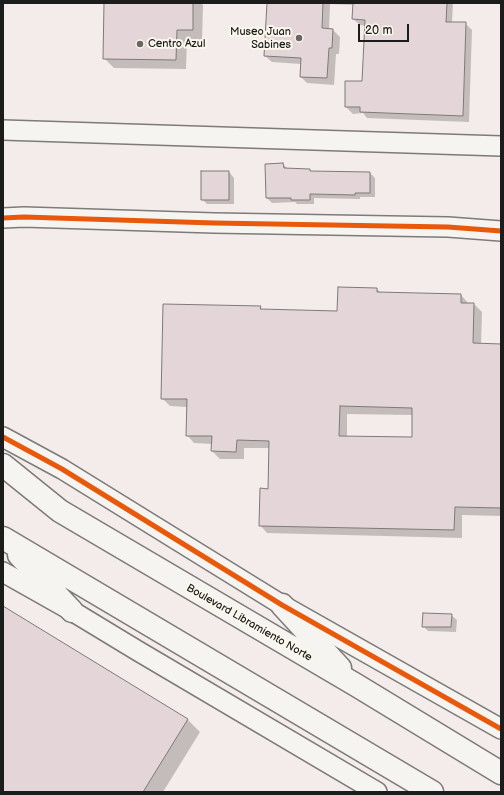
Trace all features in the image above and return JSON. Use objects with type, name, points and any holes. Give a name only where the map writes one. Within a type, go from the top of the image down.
[{"type":"highway","name":"Boulevard Libramiento Norte","points":[[3,465],[60,511],[356,685],[501,773]]},
{"type":"highway","points":[[3,538],[72,611]]},
{"type":"highway","points":[[3,538],[432,792]]},
{"type":"highway","points":[[282,605],[356,685]]},
{"type":"street","points":[[3,130],[501,146]]},
{"type":"street","points":[[3,218],[24,217],[222,223],[448,227],[501,231]]},
{"type":"street","points":[[3,228],[24,217]]},
{"type":"street","points":[[3,437],[62,470],[282,605],[501,729]]},
{"type":"street","points":[[3,572],[72,611],[138,652],[377,792]]},
{"type":"building","name":"Centro Azul","points":[[104,3],[193,3],[193,30],[177,30],[176,60],[103,59]]},
{"type":"building","name":"Museo Juan Sabines","points":[[267,3],[323,3],[322,28],[333,29],[332,48],[329,48],[327,78],[300,77],[301,58],[264,56]]},
{"type":"building","points":[[353,3],[447,3],[446,22],[466,22],[463,116],[360,112],[360,107],[345,107],[345,81],[362,81],[365,20],[352,19]]},
{"type":"building","points":[[283,163],[284,168],[310,169],[310,171],[370,172],[370,193],[355,193],[355,195],[310,194],[310,200],[266,198],[265,164]]},
{"type":"building","points":[[201,171],[229,171],[229,200],[201,200]]},
{"type":"building","points":[[338,287],[377,288],[377,292],[461,294],[461,303],[474,303],[473,343],[501,344],[501,508],[455,507],[454,530],[259,526],[260,488],[268,489],[269,441],[237,440],[236,452],[211,451],[212,436],[186,436],[187,399],[161,399],[163,304],[261,306],[260,309],[337,311]],"holes":[[[340,406],[412,408],[412,437],[339,436]]]},
{"type":"building","points":[[3,606],[188,719],[143,792],[3,792]]},
{"type":"building","points":[[423,613],[452,614],[451,627],[422,627]]},
{"type":"cycle path","points":[[3,218],[24,217],[214,223],[448,227],[501,231]]},
{"type":"cycle path","points":[[3,437],[62,469],[282,605],[501,729]]},
{"type":"place","name":"Museo Juan Sabines","points":[[299,38]]},
{"type":"place","name":"Centro Azul","points":[[140,44]]}]
